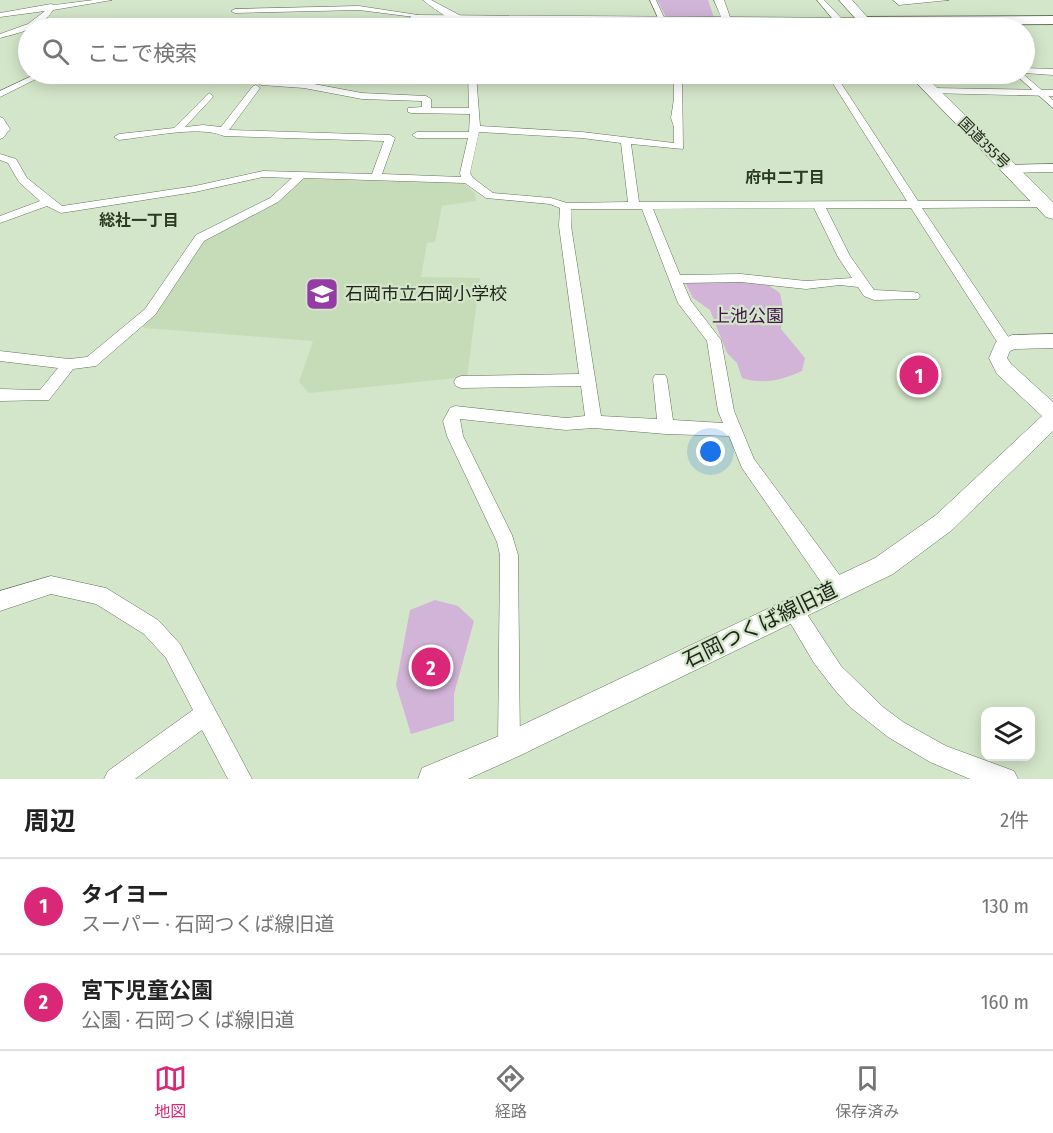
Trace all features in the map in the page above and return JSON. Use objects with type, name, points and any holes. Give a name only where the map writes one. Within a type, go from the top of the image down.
[{"type":"highway","points":[[846,0],[862,18]]},
{"type":"highway","name":"国道355号","points":[[925,84],[1048,209]]},
{"type":"main road","points":[[1035,20],[1053,20]]},
{"type":"main road","points":[[1009,169],[1053,168]]},
{"type":"street","points":[[42,0],[53,8]]},
{"type":"street","points":[[0,15],[109,0]]},
{"type":"street","points":[[426,0],[457,18]]},
{"type":"street","points":[[653,0],[665,18]]},
{"type":"street","points":[[719,0],[729,18]]},
{"type":"street","points":[[820,0],[836,18]]},
{"type":"street","points":[[896,0],[899,3],[946,0]]},
{"type":"street","points":[[227,18],[237,7],[379,9],[414,17],[436,18]]},
{"type":"street","points":[[42,18],[53,8]]},
{"type":"street","points":[[0,36],[18,30]]},
{"type":"street","points":[[1035,71],[1053,72]]},
{"type":"street","points":[[0,94],[21,84]]},
{"type":"street","points":[[472,84],[474,132],[465,173],[468,180],[489,196],[551,201],[566,206],[916,204],[1048,209]]},
{"type":"street","points":[[417,135],[474,132],[582,135],[679,147],[679,127],[676,118],[680,99],[679,84]]},
{"type":"street","points":[[838,84],[987,318],[1006,344]]},
{"type":"street","points":[[1030,84],[1053,105]]},
{"type":"street","points":[[224,130],[259,85],[304,85],[362,96],[426,99],[427,111]]},
{"type":"street","points":[[932,91],[1053,93]]},
{"type":"street","points":[[178,129],[209,96]]},
{"type":"street","points":[[411,110],[473,111]]},
{"type":"street","points":[[0,120],[5,129],[0,136]]},
{"type":"street","points":[[119,137],[202,128],[224,130],[224,133],[259,135],[390,138],[376,177]]},
{"type":"street","points":[[626,142],[641,206],[677,279],[685,303],[714,340],[726,411],[733,430],[758,478],[837,588]]},
{"type":"street","points":[[2,156],[12,161],[23,180],[61,210],[195,189],[249,175],[468,180]]},
{"type":"street","points":[[0,357],[69,364],[91,362],[150,312],[200,238],[274,200],[301,175]]},
{"type":"street","points":[[0,220],[48,202]]},
{"type":"street","points":[[818,204],[844,257],[874,296],[913,296]]},
{"type":"street","points":[[566,206],[568,246],[594,422]]},
{"type":"street","points":[[677,279],[741,278],[806,285],[840,281],[863,282]]},
{"type":"street","points":[[1053,341],[1017,341],[1006,344],[998,354],[1001,364],[1053,414]]},
{"type":"street","points":[[0,394],[44,396],[69,364]]},
{"type":"street","points":[[660,379],[666,428]]},
{"type":"street","points":[[461,382],[588,380]]},
{"type":"street","points":[[509,746],[507,548],[455,436],[452,421],[454,412],[566,424],[594,422],[666,428],[733,430]]},
{"type":"street","name":"石岡つくば線旧道","points":[[433,779],[509,746],[884,566],[923,541],[953,516],[1029,438],[1053,419]]},
{"type":"street","points":[[0,600],[51,585],[99,595],[151,627],[173,651],[240,779]]},
{"type":"street","points":[[792,609],[840,681],[877,717],[917,743],[949,759],[979,772],[1006,779]]},
{"type":"street","points":[[116,779],[206,714]]},
{"type":"shaded area","name":"石岡市立石岡小学校","points":[[302,179],[463,183],[475,193],[476,201],[442,206],[435,242],[427,243],[421,277],[480,278],[467,377],[309,393],[299,382],[313,341],[144,328],[143,326],[205,239]]},
{"type":"green space","points":[[657,0],[708,0],[714,18],[666,17]]},
{"type":"green space","name":"上池公園","points":[[714,280],[765,283],[780,293],[783,308],[781,329],[805,358],[802,371],[772,380],[758,381],[742,378],[737,363],[727,353],[710,310],[693,298],[685,282]]},
{"type":"green space","points":[[435,600],[458,606],[474,621],[454,694],[454,721],[411,734],[396,685],[410,610]]},
{"type":"place","name":"石岡市立石岡小学校","points":[[322,294]]},
{"type":"place","name":"タイヨー","points":[[919,375]]},
{"type":"place","name":"宮下児童公園","points":[[431,667]]},
{"type":"district","name":"府中二丁目","points":[[785,177]]},
{"type":"district","name":"総社一丁目","points":[[139,220]]}]
